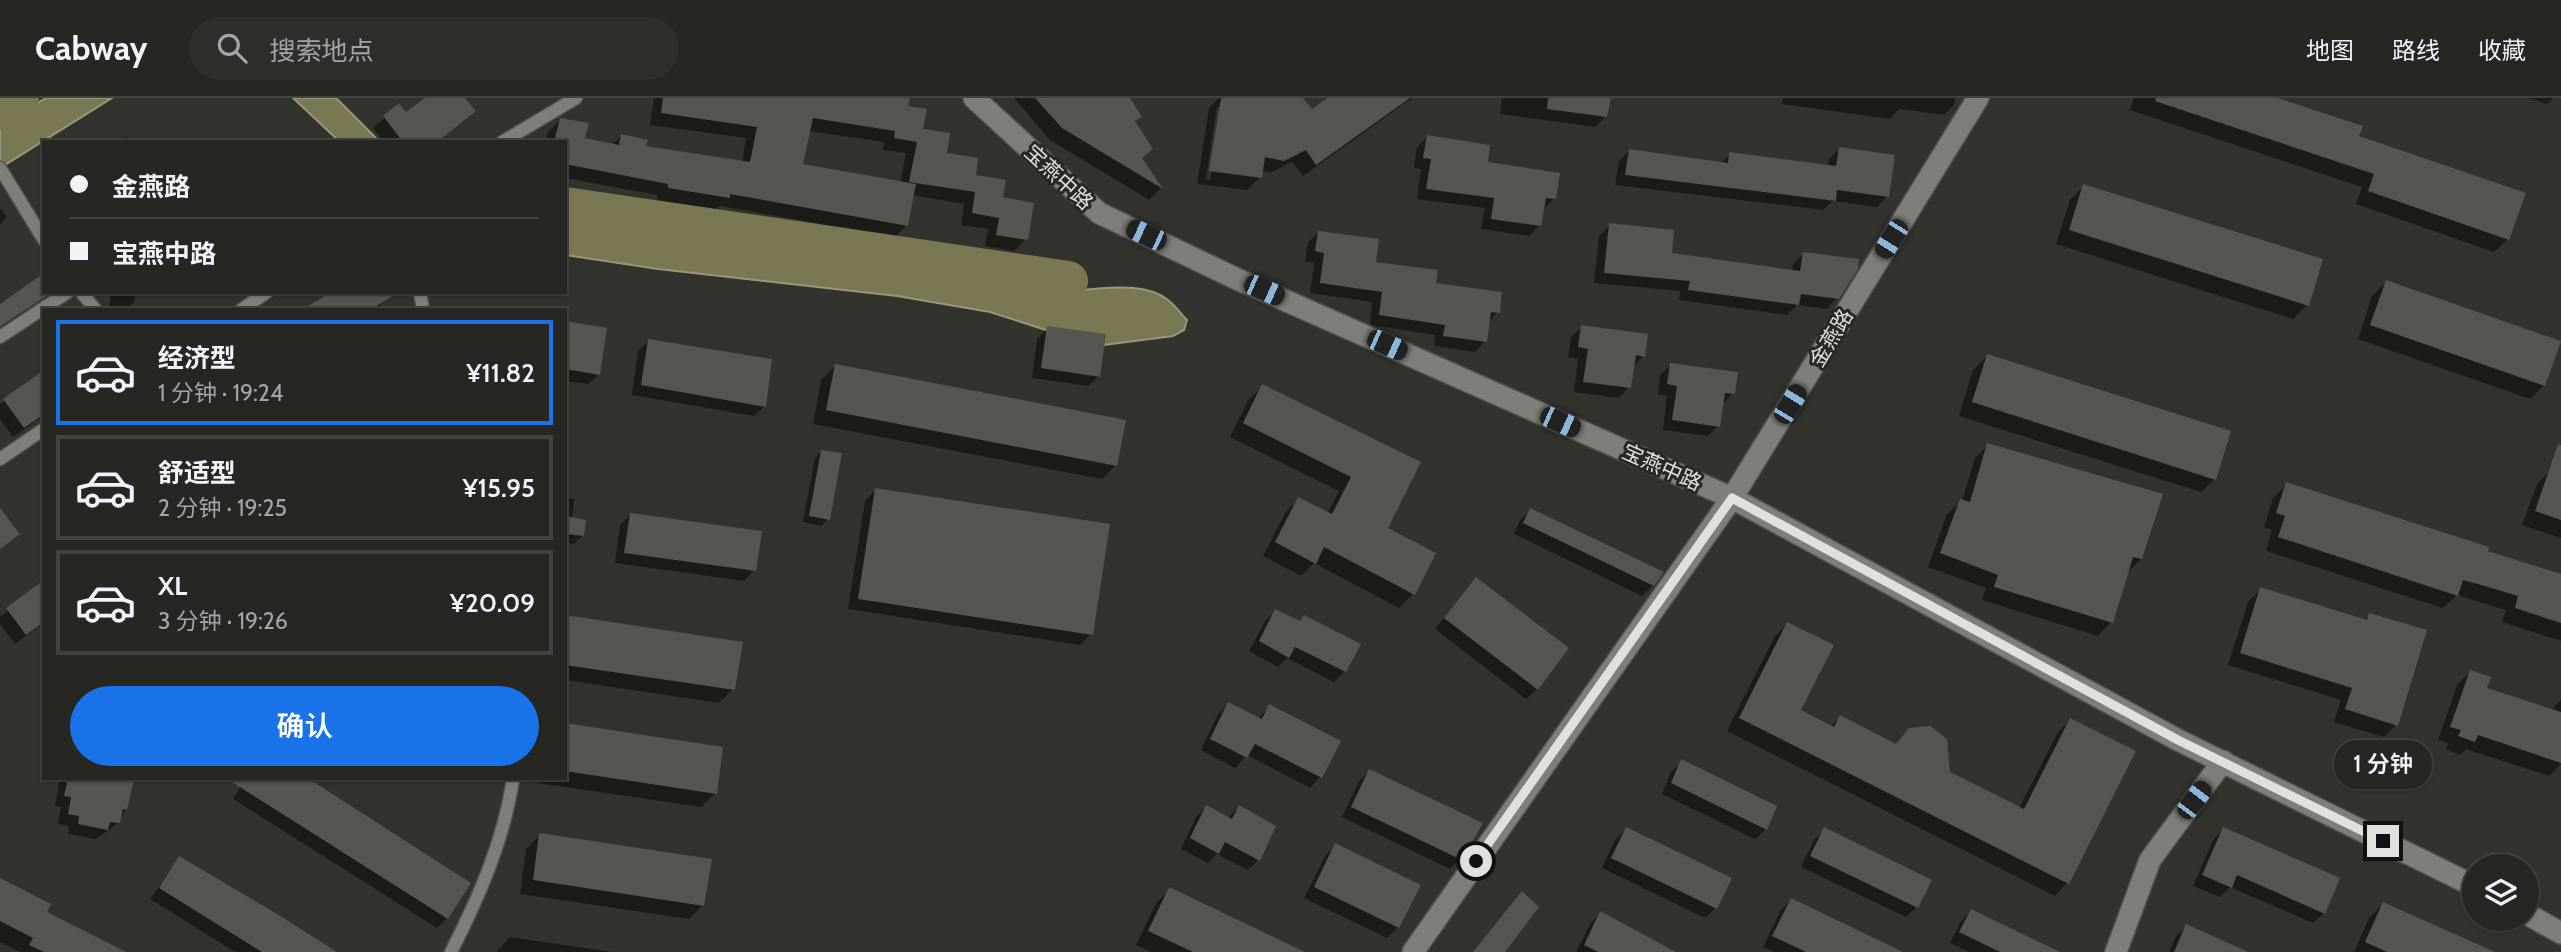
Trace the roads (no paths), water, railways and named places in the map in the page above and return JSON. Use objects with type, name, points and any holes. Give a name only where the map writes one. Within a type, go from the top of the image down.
[{"type":"street","name":"宝燕中路","points":[[974,98],[1099,213],[1239,279],[1732,498],[2178,740],[2462,880]]},
{"type":"street","name":"金燕路","points":[[1413,952],[1732,498],[1978,98]]},
{"type":"street","points":[[2116,952],[2150,860],[2223,761]]},
{"type":"street","points":[[2539,921],[2561,933]]},
{"type":"lane","points":[[505,140],[576,98]]},
{"type":"lane","points":[[0,168],[42,237]]},
{"type":"lane","points":[[44,308],[65,294]]},
{"type":"lane","points":[[83,294],[94,308]]},
{"type":"lane","points":[[244,308],[264,294]]},
{"type":"lane","points":[[0,337],[42,309]]},
{"type":"lane","points":[[0,459],[42,430]]},
{"type":"lane","points":[[452,952],[471,914],[508,817],[513,780]]},
{"type":"waterway","points":[[0,110],[19,98]]},
{"type":"waterway","points":[[567,207],[1068,281]]}]
